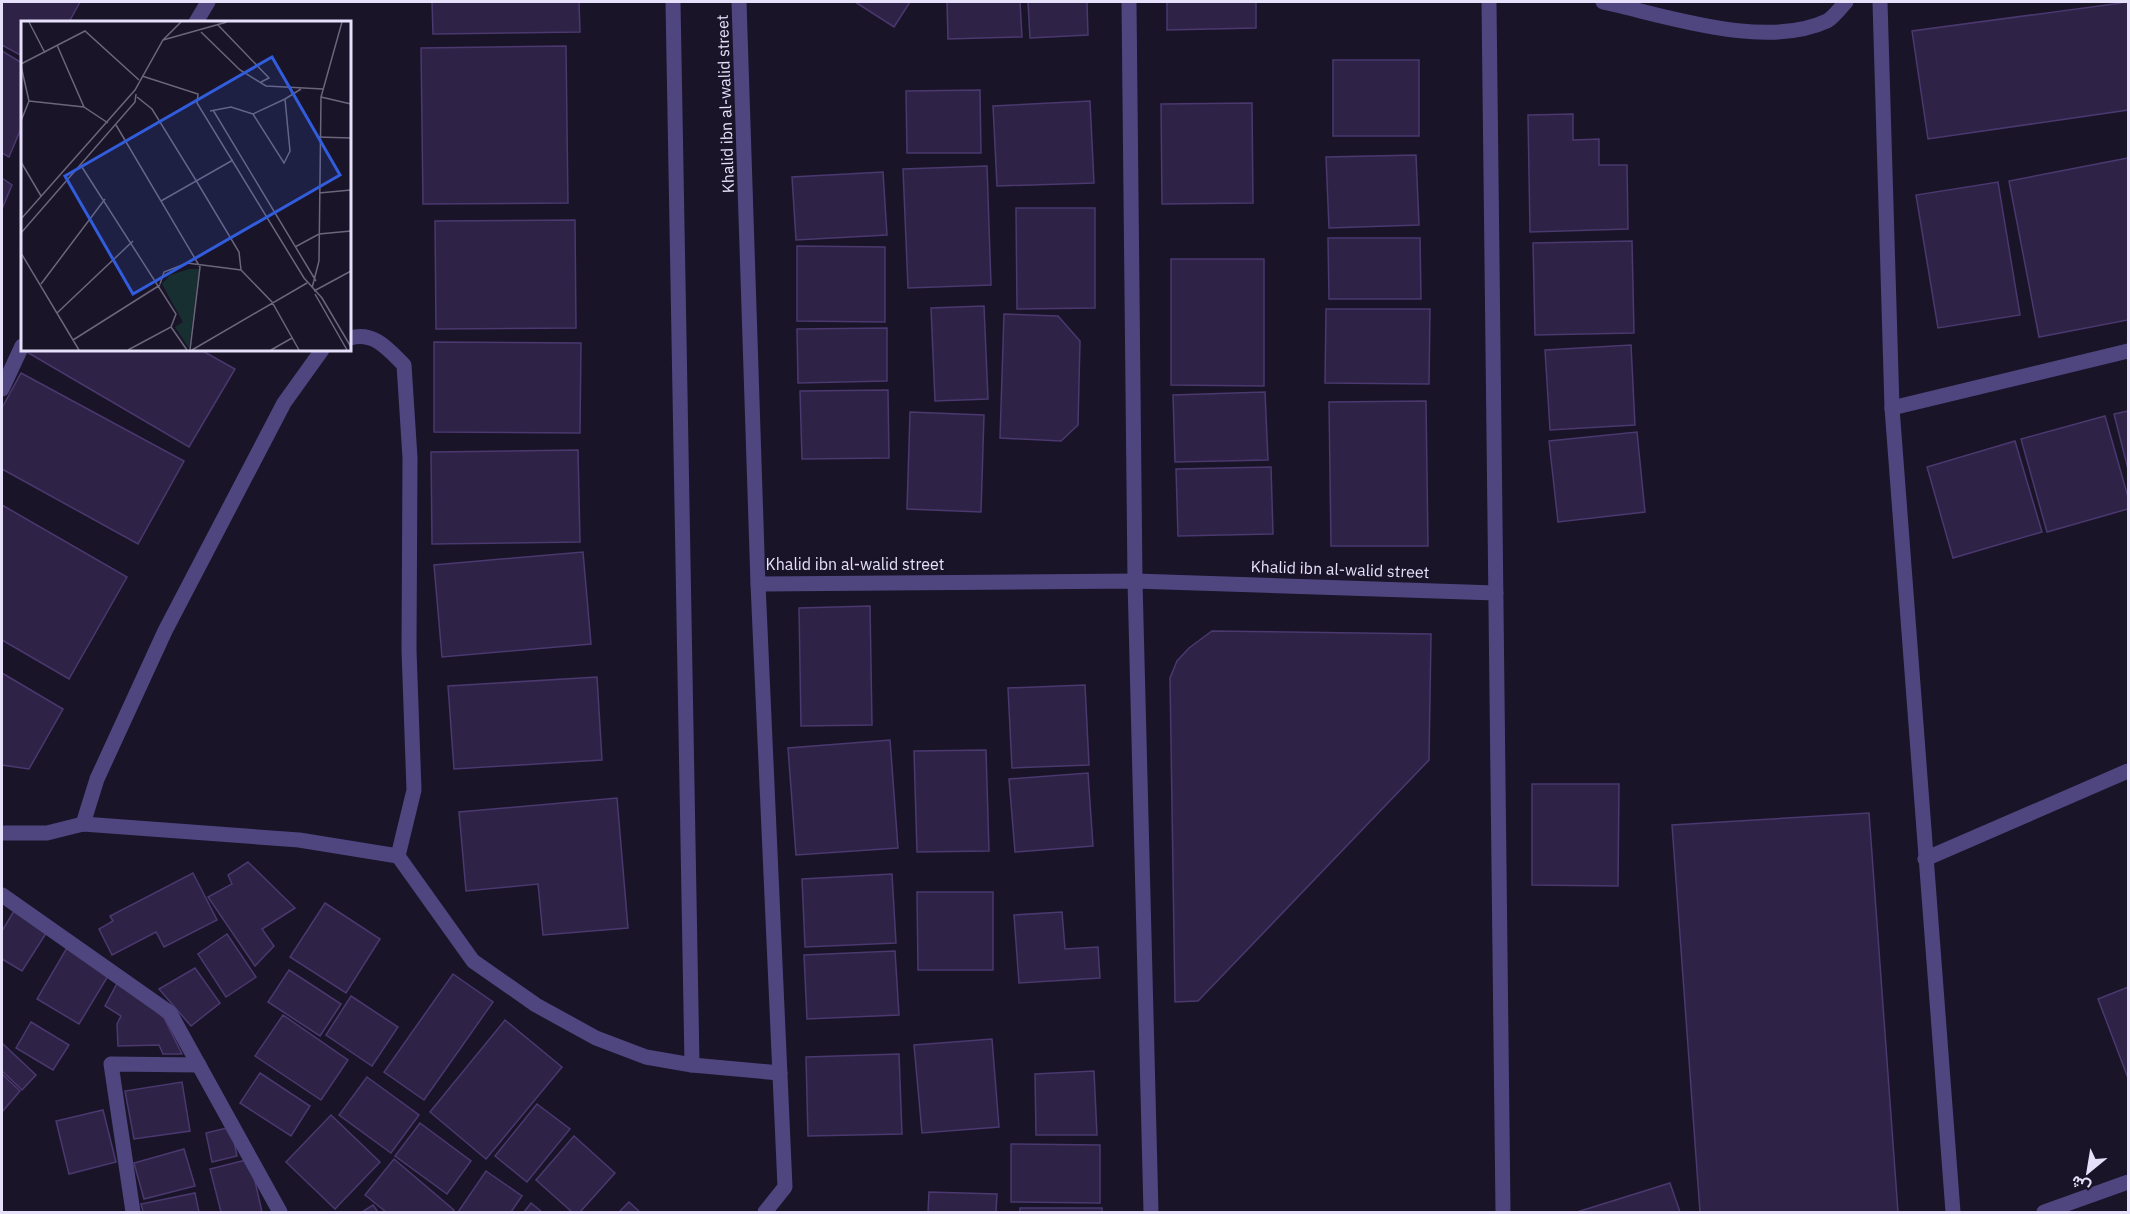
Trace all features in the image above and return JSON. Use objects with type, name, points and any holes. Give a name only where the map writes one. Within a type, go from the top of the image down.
[{"type":"street","points":[[197,21],[208,2]]},
{"type":"street","points":[[673,2],[692,1065]]},
{"type":"street","name":"Khalid ibn al-walid street","points":[[739,2],[758,584],[1135,581],[1496,592]]},
{"type":"street","points":[[1129,2],[1135,581],[1151,1212]]},
{"type":"street","points":[[1489,2],[1503,1212]]},
{"type":"street","points":[[1603,2],[1744,33],[1787,33],[1829,20],[1846,2]]},
{"type":"street","points":[[1880,2],[1892,408],[1953,1212]]},
{"type":"street","points":[[351,338],[361,335],[380,341],[404,365],[410,458],[409,650],[414,790],[398,856]]},
{"type":"street","points":[[2,389],[21,348]]},
{"type":"street","points":[[83,824],[97,779],[165,631],[284,403],[321,351]]},
{"type":"street","points":[[1892,408],[2128,351]]},
{"type":"street","points":[[758,584],[785,1187],[765,1212]]},
{"type":"street","points":[[1925,859],[2128,771]]},
{"type":"street","points":[[2,833],[47,833],[83,824],[299,840],[398,856],[473,961],[536,1005],[596,1038],[646,1057],[692,1065],[780,1073]]},
{"type":"street","points":[[2,895],[170,1013],[280,1212]]},
{"type":"street","points":[[133,1212],[111,1064],[199,1065]]},
{"type":"street","points":[[2044,1212],[2128,1182]]},
{"type":"building","points":[[2,2],[80,2],[70,21],[21,21],[21,55],[2,45]]},
{"type":"building","points":[[432,2],[579,2],[580,32],[433,34]]},
{"type":"building","points":[[855,2],[910,2],[894,27]]},
{"type":"building","points":[[947,2],[1020,2],[1022,37],[948,39]]},
{"type":"building","points":[[1028,2],[1087,2],[1088,35],[1030,38]]},
{"type":"building","points":[[1167,2],[1256,2],[1256,28],[1167,30]]},
{"type":"building","points":[[2128,2],[2128,110],[1928,139],[1912,31]]},
{"type":"building","points":[[566,46],[568,203],[423,204],[421,48]]},
{"type":"building","points":[[2,51],[21,62],[21,128],[9,157],[2,153]]},
{"type":"building","points":[[1333,60],[1419,60],[1419,136],[1333,136]]},
{"type":"building","points":[[980,90],[981,153],[907,153],[906,91]]},
{"type":"building","points":[[1090,101],[1094,183],[997,186],[993,106]]},
{"type":"building","points":[[1252,103],[1253,203],[1162,204],[1161,104]]},
{"type":"building","points":[[1573,114],[1573,140],[1599,139],[1599,165],[1627,165],[1628,229],[1530,232],[1528,115]]},
{"type":"building","points":[[1416,155],[1419,225],[1329,228],[1326,157]]},
{"type":"building","points":[[2128,158],[2128,320],[2039,337],[2009,181]]},
{"type":"building","points":[[987,166],[991,285],[908,288],[903,169]]},
{"type":"building","points":[[883,172],[887,235],[796,240],[792,177]]},
{"type":"building","points":[[2,178],[12,185],[2,209]]},
{"type":"building","points":[[1998,182],[2020,315],[1938,328],[1916,195]]},
{"type":"building","points":[[1016,208],[1095,208],[1095,308],[1017,309]]},
{"type":"building","points":[[575,220],[576,328],[436,329],[435,221]]},
{"type":"building","points":[[1328,238],[1420,238],[1421,299],[1329,299]]},
{"type":"building","points":[[1632,241],[1634,333],[1535,335],[1533,243]]},
{"type":"building","points":[[797,246],[885,247],[885,322],[797,321]]},
{"type":"building","points":[[1171,259],[1264,259],[1264,386],[1171,385]]},
{"type":"building","points":[[984,306],[988,399],[935,401],[931,308]]},
{"type":"building","points":[[1326,309],[1430,309],[1429,384],[1325,383]]},
{"type":"building","points":[[1004,314],[1058,316],[1080,341],[1078,425],[1061,441],[1000,438]]},
{"type":"building","points":[[887,328],[887,381],[798,383],[797,329]]},
{"type":"building","points":[[434,342],[581,343],[580,433],[434,432]]},
{"type":"building","points":[[1631,345],[1635,425],[1550,430],[1545,350]]},
{"type":"building","points":[[25,351],[203,351],[235,369],[189,447]]},
{"type":"building","points":[[21,373],[184,461],[138,544],[2,469],[2,408]]},
{"type":"building","points":[[888,390],[889,458],[802,459],[800,391]]},
{"type":"building","points":[[1265,392],[1268,460],[1175,462],[1173,395]]},
{"type":"building","points":[[1426,401],[1428,546],[1331,546],[1329,402]]},
{"type":"building","points":[[2128,411],[2128,469],[2114,414]]},
{"type":"building","points":[[910,412],[984,415],[981,512],[907,509]]},
{"type":"building","points":[[2105,416],[2128,497],[2128,509],[2047,532],[2021,439]]},
{"type":"building","points":[[1637,432],[1645,512],[1558,522],[1549,441]]},
{"type":"building","points":[[2015,441],[2042,532],[1953,558],[1927,467]]},
{"type":"building","points":[[578,450],[580,542],[432,544],[431,452]]},
{"type":"building","points":[[1271,467],[1273,534],[1178,536],[1176,469]]},
{"type":"building","points":[[2,505],[127,577],[69,679],[2,640]]},
{"type":"building","points":[[583,552],[591,644],[442,657],[434,565]]},
{"type":"building","points":[[870,606],[872,725],[801,726],[799,608]]},
{"type":"building","points":[[1212,631],[1431,634],[1429,760],[1198,1001],[1175,1002],[1170,678],[1177,661],[1189,648]]},
{"type":"building","points":[[2,673],[63,709],[29,769],[2,765]]},
{"type":"building","points":[[597,677],[602,760],[454,769],[448,686]]},
{"type":"building","points":[[1085,685],[1089,765],[1012,768],[1008,688]]},
{"type":"building","points":[[890,740],[898,848],[796,855],[788,748]]},
{"type":"building","points":[[986,750],[989,851],[917,852],[914,751]]},
{"type":"building","points":[[1088,773],[1093,846],[1015,852],[1009,779]]},
{"type":"building","points":[[1532,784],[1619,784],[1618,886],[1532,885]]},
{"type":"building","points":[[617,798],[628,928],[543,935],[538,884],[466,891],[459,812]]},
{"type":"building","points":[[1869,813],[1898,1212],[1700,1212],[1672,825]]},
{"type":"building","points":[[248,862],[295,908],[262,929],[274,946],[255,966],[208,897],[232,884],[228,875]]},
{"type":"building","points":[[193,873],[217,920],[164,947],[156,932],[112,955],[99,929],[113,921],[110,916]]},
{"type":"building","points":[[892,874],[896,943],[805,947],[802,879]]},
{"type":"building","points":[[917,892],[993,892],[993,970],[918,970]]},
{"type":"building","points":[[325,903],[380,939],[346,993],[290,957]]},
{"type":"building","points":[[18,904],[52,924],[22,971],[2,959],[2,931]]},
{"type":"building","points":[[1062,912],[1065,949],[1098,947],[1100,978],[1019,983],[1014,915]]},
{"type":"building","points":[[227,934],[256,977],[226,997],[198,954]]},
{"type":"building","points":[[68,946],[111,971],[79,1024],[37,999]]},
{"type":"building","points":[[895,951],[899,1015],[807,1019],[804,955]]},
{"type":"building","points":[[195,968],[220,1003],[191,1026],[159,989]]},
{"type":"building","points":[[289,970],[341,1004],[320,1036],[268,1002]]},
{"type":"building","points":[[453,974],[493,1002],[424,1100],[384,1072]]},
{"type":"building","points":[[120,978],[164,1018],[182,1054],[163,1054],[159,1045],[118,1046],[117,1024],[121,1016],[105,1006]]},
{"type":"building","points":[[2128,987],[2128,1078],[2098,999]]},
{"type":"building","points":[[351,996],[398,1027],[372,1066],[326,1035]]},
{"type":"building","points":[[283,1015],[348,1060],[321,1100],[255,1056]]},
{"type":"building","points":[[505,1020],[562,1067],[486,1159],[430,1112]]},
{"type":"building","points":[[31,1022],[69,1045],[53,1070],[16,1048]]},
{"type":"building","points":[[992,1039],[999,1127],[922,1133],[914,1045]]},
{"type":"building","points":[[2,1043],[36,1075],[22,1090],[2,1071]]},
{"type":"building","points":[[899,1054],[902,1134],[808,1136],[806,1057]]},
{"type":"building","points":[[1094,1071],[1097,1135],[1036,1135],[1035,1074]]},
{"type":"building","points":[[260,1073],[310,1106],[291,1136],[240,1103]]},
{"type":"building","points":[[2,1074],[20,1091],[2,1112]]},
{"type":"building","points":[[367,1077],[419,1115],[391,1153],[339,1115]]},
{"type":"building","points":[[182,1082],[190,1131],[134,1139],[125,1091]]},
{"type":"building","points":[[537,1104],[570,1129],[527,1182],[495,1156]]},
{"type":"building","points":[[103,1110],[116,1162],[69,1174],[56,1121]]},
{"type":"building","points":[[331,1115],[380,1162],[335,1209],[286,1162]]},
{"type":"building","points":[[420,1123],[471,1161],[447,1194],[395,1156]]},
{"type":"building","points":[[231,1127],[237,1156],[212,1162],[206,1133]]},
{"type":"building","points":[[574,1136],[615,1173],[580,1212],[572,1212],[536,1180]]},
{"type":"building","points":[[1011,1144],[1100,1145],[1100,1203],[1011,1202]]},
{"type":"building","points":[[184,1149],[195,1186],[144,1199],[134,1163]]},
{"type":"building","points":[[250,1159],[262,1212],[221,1212],[210,1169]]},
{"type":"building","points":[[394,1159],[454,1210],[452,1212],[386,1212],[365,1195]]},
{"type":"building","points":[[486,1171],[522,1196],[511,1212],[458,1212]]},
{"type":"building","points":[[1670,1183],[1680,1212],[1577,1212]]},
{"type":"building","points":[[929,1192],[997,1194],[996,1212],[928,1212]]},
{"type":"building","points":[[195,1193],[199,1212],[143,1212],[141,1204]]},
{"type":"building","points":[[629,1202],[640,1212],[619,1212]]},
{"type":"building","points":[[531,1203],[542,1212],[524,1212]]},
{"type":"building","points":[[373,1205],[378,1212],[362,1212]]},
{"type":"building","points":[[1020,1208],[1102,1208],[1102,1212],[1020,1212]]}]
